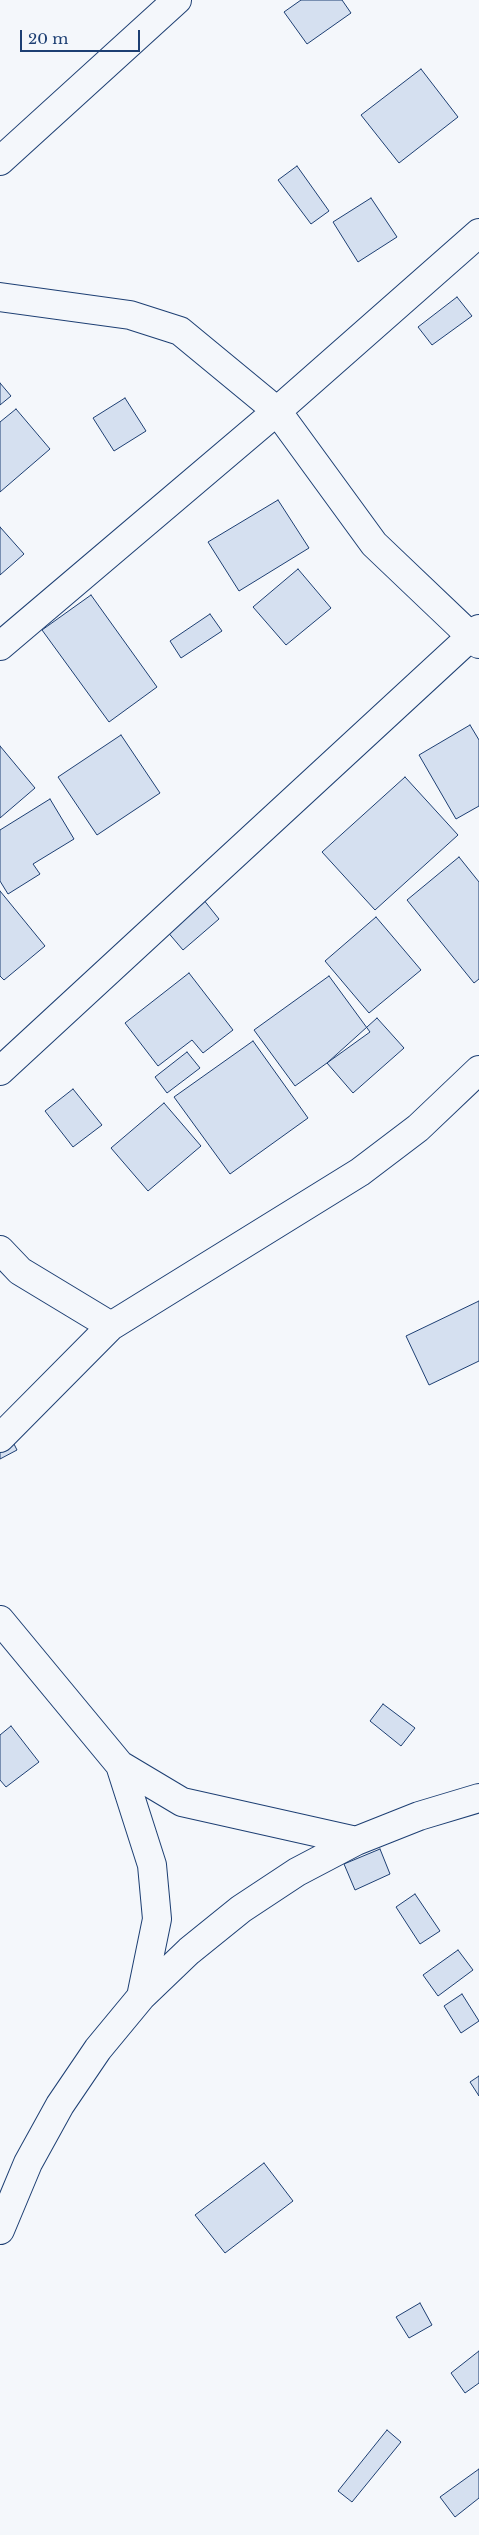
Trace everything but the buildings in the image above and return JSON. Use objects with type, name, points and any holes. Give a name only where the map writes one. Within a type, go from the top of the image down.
[{"type":"street","points":[[0,161],[177,0]]},
{"type":"street","points":[[0,646],[277,411],[479,233]]},
{"type":"street","points":[[0,297],[130,316],[180,331],[277,411],[374,544],[476,637],[0,1071]]},
{"type":"street","points":[[0,1438],[111,1326],[360,1172],[418,1128],[479,1070]]},
{"type":"street","points":[[0,1250],[20,1271],[111,1326]]},
{"type":"street","points":[[0,1620],[120,1765],[182,1802],[356,1841]]},
{"type":"street","points":[[120,1765],[152,1865],[154,1883],[157,1919],[141,1998]]},
{"type":"street","points":[[0,2230],[28,2163],[60,2105],[98,2049],[141,1998],[189,1951],[241,1908],[297,1872],[356,1841],[419,1816],[479,1798]]}]
